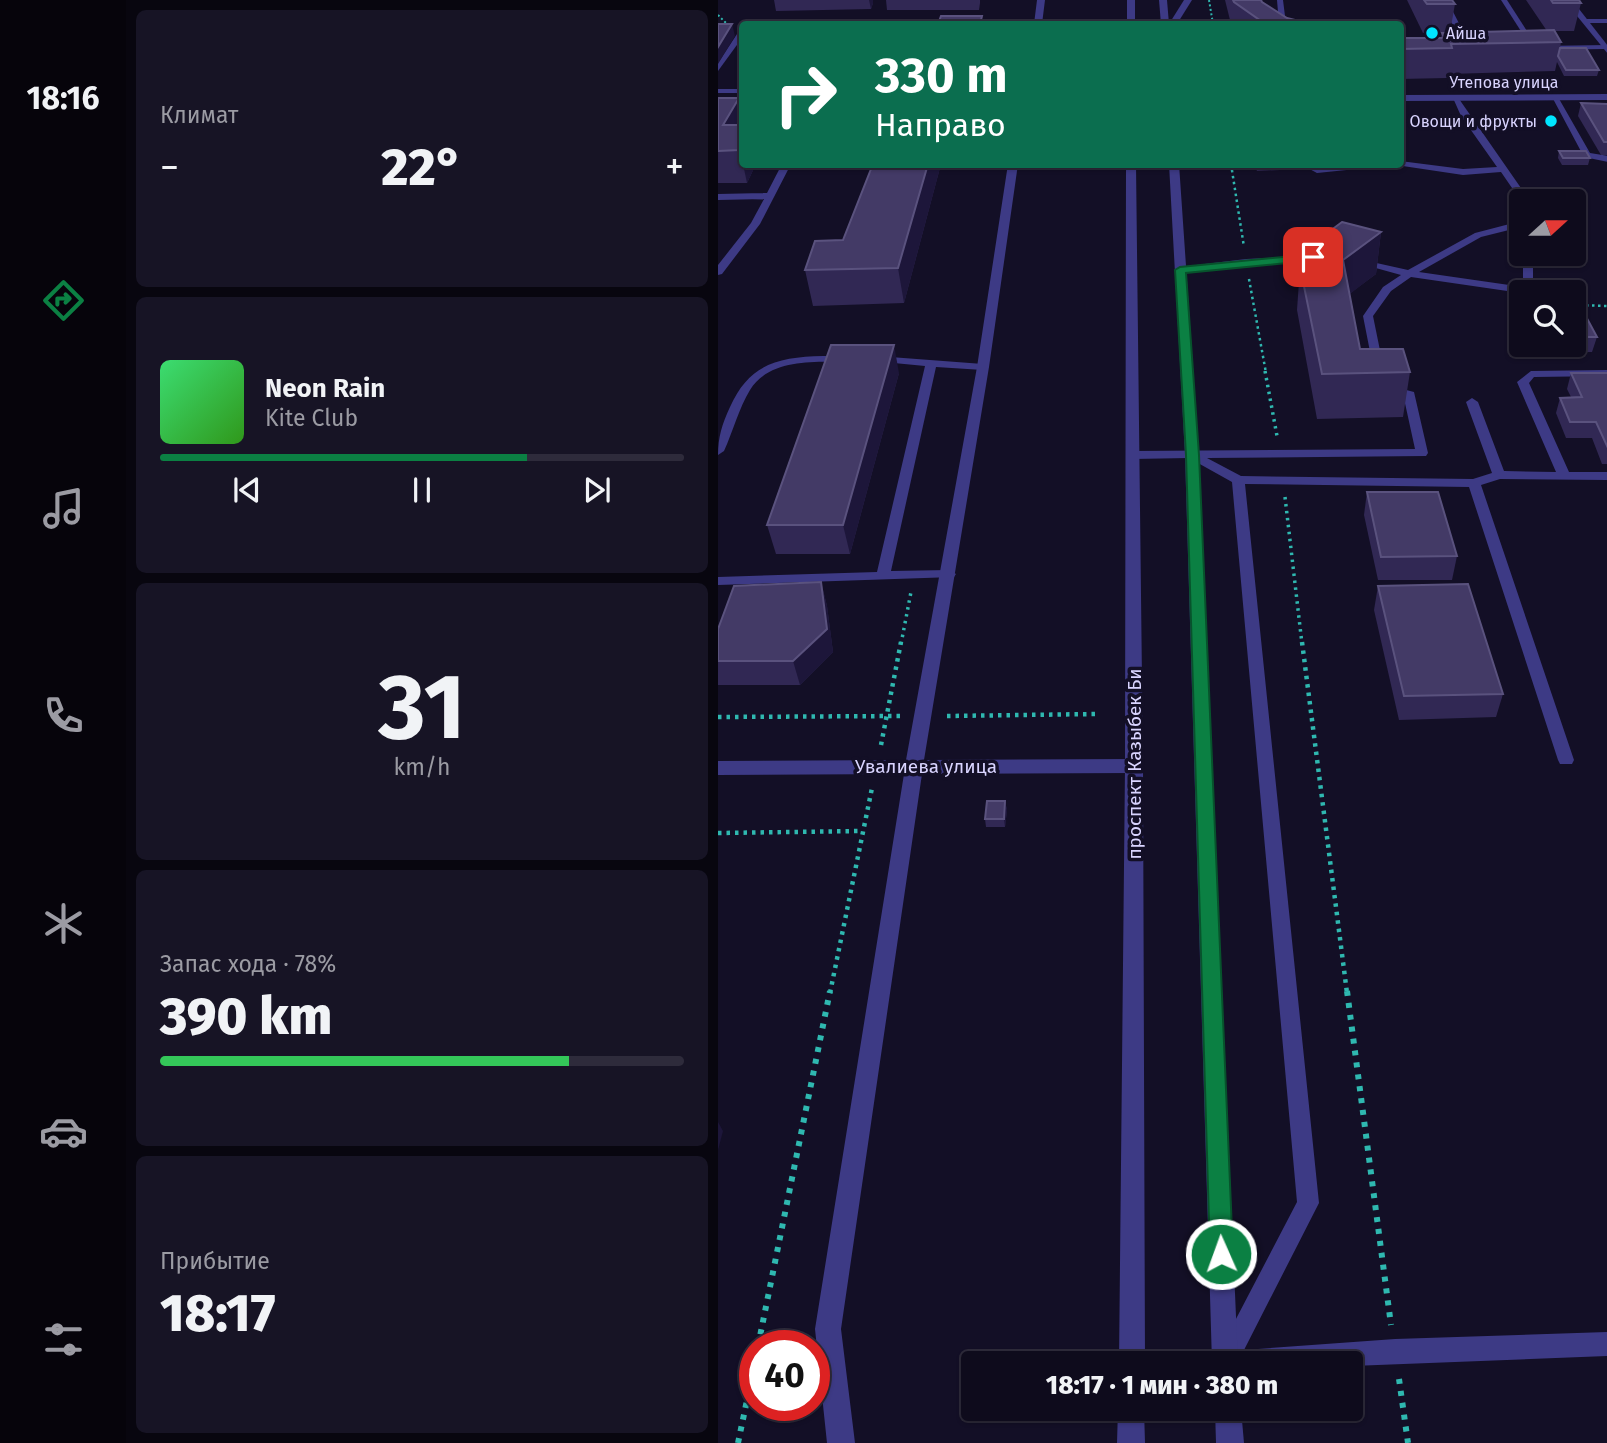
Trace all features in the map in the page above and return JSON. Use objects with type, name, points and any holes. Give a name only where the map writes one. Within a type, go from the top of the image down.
[{"type":"street","points":[[1038,21],[1041,0]]},
{"type":"street","points":[[1131,0],[1131,21]]},
{"type":"street","points":[[1163,0],[1165,21]]},
{"type":"street","points":[[1175,21],[1188,0]]},
{"type":"street","points":[[1568,0],[1606,50]]},
{"type":"street","name":"Утепова улица","points":[[1404,98],[1608,97]]},
{"type":"street","points":[[841,1443],[828,1329],[914,765],[983,367],[1012,168]]},
{"type":"street","name":"проспект Казыбек Би","points":[[1131,168],[1134,766],[1132,1351]]},
{"type":"street","points":[[1174,168],[1192,455],[1225,1351]]},
{"type":"street","name":"Увалиева улица","points":[[718,768],[1134,766]]},
{"type":"street","points":[[1131,1421],[1131,1443]]},
{"type":"street","points":[[1229,1421],[1230,1443]]},
{"type":"lane","points":[[1280,0],[1283,21]]},
{"type":"lane","points":[[1444,0],[1462,37],[1483,40]]},
{"type":"lane","points":[[1504,0],[1531,44]]},
{"type":"lane","points":[[1584,21],[1608,21]]},
{"type":"lane","points":[[718,69],[739,39]]},
{"type":"lane","points":[[1531,44],[1598,39]]},
{"type":"lane","points":[[1519,40],[1531,44],[1606,50]]},
{"type":"lane","points":[[718,91],[739,91]]},
{"type":"lane","points":[[1457,97],[1465,116],[1517,189]]},
{"type":"lane","points":[[1554,97],[1587,155],[1608,159]]},
{"type":"lane","points":[[1404,164],[1463,172],[1503,169]]},
{"type":"lane","points":[[718,272],[721,261],[755,224],[785,168]]},
{"type":"lane","points":[[1313,168],[1342,168]]},
{"type":"lane","points":[[718,197],[770,197]]},
{"type":"lane","points":[[1133,455],[1422,453],[1408,392],[1381,386],[1368,316],[1387,289],[1409,274],[1479,235],[1509,227]]},
{"type":"lane","points":[[1180,270],[1246,262],[1341,259],[1370,261],[1409,274],[1509,289]]},
{"type":"lane","points":[[718,451],[750,382],[772,367],[811,359],[983,367]]},
{"type":"lane","points":[[883,577],[931,363]]},
{"type":"lane","points":[[1564,476],[1523,382],[1532,373],[1608,373]]},
{"type":"lane","points":[[1472,401],[1499,475]]},
{"type":"lane","points":[[1192,455],[1238,480],[1474,483],[1499,475],[1608,476]]},
{"type":"lane","points":[[1231,1351],[1308,1203],[1238,480]]},
{"type":"lane","points":[[1474,483],[1566,760]]},
{"type":"lane","points":[[718,580],[948,574]]},
{"type":"lane","points":[[1363,1353],[1606,1348]]},
{"type":"path","points":[[1209,0],[1212,21]]},
{"type":"path","points":[[1232,168],[1280,454]]},
{"type":"path","points":[[1586,305],[1608,306]]},
{"type":"path","points":[[1283,480],[1310,713],[1408,1443]]},
{"type":"path","points":[[761,1330],[915,575]]},
{"type":"path","points":[[718,833],[863,831]]},
{"type":"path","points":[[738,1443],[743,1421]]},
{"type":"building","points":[[1233,0],[1261,0],[1287,18],[1299,21],[1261,21]]},
{"type":"building","points":[[1424,0],[1452,0],[1455,4],[1427,4]]},
{"type":"building","points":[[1551,0],[1579,0],[1581,3],[1553,3]]},
{"type":"building","points":[[941,16],[982,16],[981,21],[939,21]]},
{"type":"building","points":[[718,24],[732,24],[718,47]]},
{"type":"building","points":[[1554,30],[1561,42],[1451,44],[1452,48],[1404,49],[1404,38],[1444,38],[1442,33]]},
{"type":"building","points":[[1560,48],[1586,48],[1599,70],[1566,70],[1558,56]]},
{"type":"building","points":[[718,98],[739,98],[723,125],[739,125],[739,150],[718,151]]},
{"type":"building","points":[[1581,103],[1608,104],[1608,142],[1604,142]]},
{"type":"building","points":[[1559,151],[1586,151],[1590,158],[1563,158]]},
{"type":"building","points":[[871,168],[927,168],[898,268],[805,270],[815,241],[843,240]]},
{"type":"building","points":[[1342,222],[1381,232],[1343,260],[1360,349],[1403,349],[1410,372],[1322,374],[1300,267],[1310,246]]},
{"type":"building","points":[[1586,317],[1597,337],[1586,337]]},
{"type":"building","points":[[831,345],[894,345],[843,525],[767,525]]},
{"type":"building","points":[[1571,373],[1608,373],[1608,448],[1596,422],[1570,422],[1560,398],[1582,397]]},
{"type":"building","points":[[1367,492],[1438,492],[1457,556],[1381,557]]},
{"type":"building","points":[[821,582],[827,629],[793,661],[718,661],[718,629],[734,586]]},
{"type":"building","points":[[1468,584],[1503,694],[1404,696],[1378,586]]},
{"type":"building","points":[[987,801],[1005,801],[1004,819],[985,819]]},
{"type":"place","name":"Айша","points":[[1432,33]]},
{"type":"place","name":"Овощи и фрукты","points":[[1551,121]]},
{"type":"route","points":[[1221,1254],[1192,455],[1180,270],[1313,257]]}]
